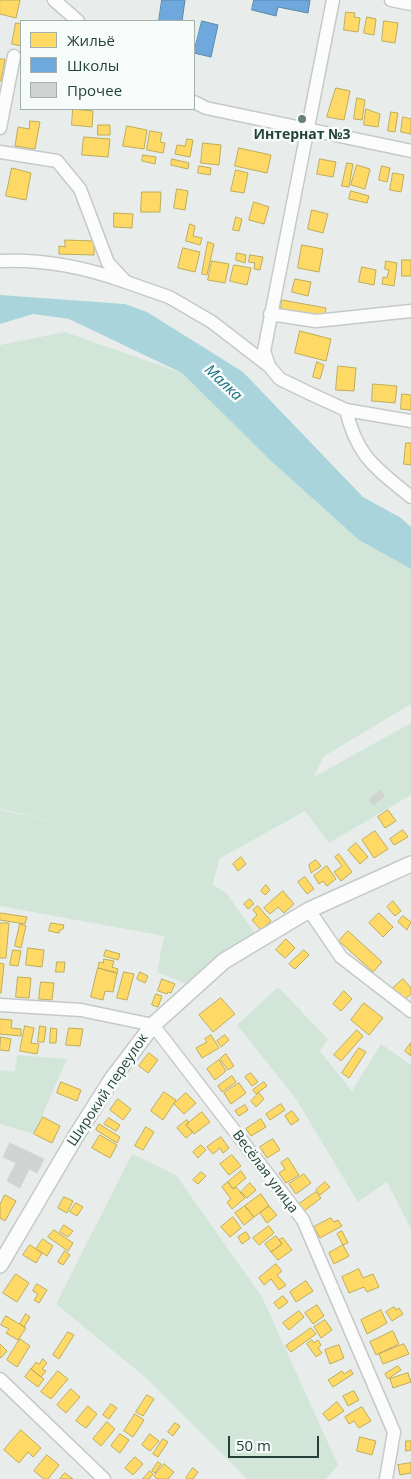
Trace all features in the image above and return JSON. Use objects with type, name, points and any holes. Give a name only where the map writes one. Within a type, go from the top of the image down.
[{"type":"street","points":[[54,0],[77,20]]},
{"type":"street","points":[[270,366],[264,351],[270,314],[333,0]]},
{"type":"street","points":[[391,0],[411,4]]},
{"type":"street","points":[[0,128],[14,56]]},
{"type":"street","points":[[195,102],[206,108],[411,151]]},
{"type":"street","points":[[0,152],[57,161],[80,189],[108,262],[126,282]]},
{"type":"street","points":[[0,262],[44,262],[102,273],[169,297],[212,322],[270,366],[280,379],[346,410],[411,421]]},
{"type":"street","points":[[270,314],[316,320],[411,311]]},
{"type":"street","points":[[346,410],[350,431],[360,450],[372,464],[411,497]]},
{"type":"street","name":"Широкий переулок","points":[[0,1264],[112,1079],[153,1025],[224,961],[309,910],[411,864]]},
{"type":"street","points":[[309,910],[341,958],[411,1012]]},
{"type":"street","points":[[0,1005],[81,1010],[153,1025]]},
{"type":"street","name":"Весёлая улица","points":[[153,1025],[303,1220],[394,1432],[386,1479]]},
{"type":"street","points":[[0,1379],[104,1479]]},
{"type":"green space","points":[[65,332],[182,373],[271,461],[359,540],[411,569],[411,704],[323,757],[314,777],[411,723],[411,795],[329,843],[305,811],[219,859],[213,885],[226,893],[260,940],[194,987],[157,972],[164,936],[0,906],[0,810],[76,827],[0,809],[0,345]]},
{"type":"green space","points":[[278,987],[328,1039],[320,1051],[352,1091],[381,1044],[411,1065],[411,1229],[387,1182],[358,1202],[296,1099],[237,1025]]},
{"type":"green space","points":[[17,1055],[67,1059],[34,1134],[0,1124],[0,1070],[15,1072]]},
{"type":"green space","points":[[132,1154],[176,1175],[262,1297],[338,1465],[326,1479],[247,1479],[145,1377],[56,1304]]},
{"type":"water","name":"Малка","points":[[0,295],[125,304],[147,312],[243,372],[363,497],[401,518],[411,527],[411,569],[359,540],[271,461],[182,373],[69,319],[33,314],[0,324]]},
{"type":"building: Жильё","points":[[0,0],[20,0],[16,18],[0,14]]},
{"type":"building: Жильё","points":[[346,12],[355,13],[354,17],[360,18],[358,32],[344,30]]},
{"type":"building: Жильё","points":[[367,17],[376,19],[374,35],[364,33]]},
{"type":"building: Жильё","points":[[384,21],[398,23],[395,43],[382,41]]},
{"type":"building: Жильё","points":[[16,23],[20,24],[20,46],[12,44]]},
{"type":"building: Жильё","points":[[0,59],[5,59],[1,81],[0,81]]},
{"type":"building: Жильё","points":[[336,88],[350,91],[344,120],[327,117]]},
{"type":"building: Жильё","points":[[357,98],[365,100],[362,120],[354,119]]},
{"type":"building: Жильё","points":[[366,109],[380,114],[378,127],[364,125]]},
{"type":"building: Жильё","points":[[73,110],[93,111],[92,127],[72,125]]},
{"type":"building: Жильё","points":[[391,112],[398,113],[395,132],[388,131]]},
{"type":"building: Жильё","points":[[403,117],[411,119],[411,134],[401,132]]},
{"type":"building: Жильё","points":[[30,121],[40,122],[35,149],[15,146],[18,127],[29,129]]},
{"type":"building: Жильё","points":[[98,125],[110,125],[110,135],[98,135]]},
{"type":"building: Жильё","points":[[127,126],[147,130],[144,149],[123,146]]},
{"type":"building: Жильё","points":[[150,131],[162,133],[160,142],[165,143],[163,153],[147,150]]},
{"type":"building: Жильё","points":[[84,137],[110,139],[108,157],[82,155]]},
{"type":"building: Жильё","points":[[187,139],[193,140],[190,157],[175,154],[177,145],[185,146]]},
{"type":"building: Жильё","points":[[203,143],[221,145],[219,165],[201,163]]},
{"type":"building: Жильё","points":[[239,148],[271,155],[267,173],[235,166]]},
{"type":"building: Жильё","points":[[143,155],[156,157],[155,164],[142,161]]},
{"type":"building: Жильё","points":[[172,159],[189,163],[188,169],[171,165]]},
{"type":"building: Жильё","points":[[320,159],[336,162],[333,177],[317,174]]},
{"type":"building: Жильё","points":[[347,163],[353,164],[349,187],[342,186]]},
{"type":"building: Жильё","points":[[357,165],[370,169],[365,189],[351,185]]},
{"type":"building: Жильё","points":[[199,166],[211,168],[210,175],[198,173]]},
{"type":"building: Жильё","points":[[382,166],[390,168],[387,182],[379,180]]},
{"type":"building: Жильё","points":[[12,168],[31,173],[26,200],[6,196]]},
{"type":"building: Жильё","points":[[236,170],[248,173],[244,193],[231,191]]},
{"type":"building: Жильё","points":[[393,173],[404,175],[401,192],[390,190]]},
{"type":"building: Жильё","points":[[177,189],[188,191],[185,210],[174,208]]},
{"type":"building: Жильё","points":[[351,191],[369,196],[367,203],[349,199]]},
{"type":"building: Жильё","points":[[142,192],[161,192],[160,212],[141,212]]},
{"type":"building: Жильё","points":[[254,202],[269,207],[264,224],[249,220]]},
{"type":"building: Жильё","points":[[312,210],[328,214],[323,233],[308,229]]},
{"type":"building: Жильё","points":[[114,213],[133,214],[132,228],[114,227]]},
{"type":"building: Жильё","points":[[236,217],[242,219],[239,231],[233,230]]},
{"type":"building: Жильё","points":[[190,224],[195,226],[193,236],[202,238],[200,245],[186,241]]},
{"type":"building: Жильё","points":[[65,240],[94,241],[94,255],[59,254],[59,246],[65,247]]},
{"type":"building: Жильё","points":[[208,242],[214,244],[207,275],[202,274]]},
{"type":"building: Жильё","points":[[302,245],[323,249],[319,272],[298,268]]},
{"type":"building: Жильё","points":[[183,248],[200,252],[195,272],[178,268]]},
{"type":"building: Жильё","points":[[237,253],[246,255],[245,263],[236,260]]},
{"type":"building: Жильё","points":[[250,255],[263,257],[260,270],[254,269],[255,263],[249,262]]},
{"type":"building: Жильё","points":[[402,260],[411,260],[411,276],[402,276]]},
{"type":"building: Жильё","points":[[212,261],[229,264],[225,283],[208,280]]},
{"type":"building: Жильё","points":[[386,261],[397,263],[394,286],[382,284],[383,277],[387,278],[389,270],[385,269]]},
{"type":"building: Жильё","points":[[234,265],[251,268],[247,285],[230,281]]},
{"type":"building: Жильё","points":[[362,267],[376,270],[374,285],[359,282]]},
{"type":"building: Жильё","points":[[295,279],[311,282],[308,296],[292,292]]},
{"type":"building: Жильё","points":[[282,300],[326,308],[324,317],[281,309]]},
{"type":"building: Жильё","points":[[300,331],[331,339],[326,361],[295,353]]},
{"type":"building: Жильё","points":[[317,362],[324,365],[320,379],[313,377]]},
{"type":"building: Жильё","points":[[338,366],[356,368],[354,391],[336,390]]},
{"type":"building: Жильё","points":[[373,384],[397,386],[395,403],[372,401]]},
{"type":"building: Жильё","points":[[402,394],[411,395],[411,410],[401,409]]},
{"type":"building: Жильё","points":[[406,443],[411,443],[411,465],[404,464]]},
{"type":"building: Жильё","points":[[388,810],[396,821],[385,828],[378,817]]},
{"type":"building: Жильё","points":[[403,830],[408,837],[394,845],[390,839]]},
{"type":"building: Жильё","points":[[375,831],[388,849],[374,858],[362,840]]},
{"type":"building: Жильё","points":[[356,843],[368,857],[360,864],[348,850]]},
{"type":"building: Жильё","points":[[339,854],[352,872],[341,881],[334,872],[342,866],[335,857]]},
{"type":"building: Жильё","points":[[241,857],[246,864],[238,871],[233,864]]},
{"type":"building: Жильё","points":[[316,860],[321,866],[311,873],[309,865]]},
{"type":"building: Жильё","points":[[327,866],[336,879],[327,886],[323,881],[319,884],[314,876]]},
{"type":"building: Жильё","points":[[305,877],[314,889],[307,894],[298,882]]},
{"type":"building: Жильё","points":[[266,885],[270,890],[265,895],[261,891]]},
{"type":"building: Жильё","points":[[283,891],[294,904],[284,913],[278,907],[270,914],[264,908]]},
{"type":"building: Жильё","points":[[250,899],[254,904],[248,909],[244,904]]},
{"type":"building: Жильё","points":[[393,901],[401,911],[395,916],[387,907]]},
{"type":"building: Жильё","points":[[258,906],[271,921],[261,930],[252,920],[257,915],[253,910]]},
{"type":"building: Жильё","points":[[0,913],[27,917],[25,924],[0,920]]},
{"type":"building: Жильё","points":[[379,913],[393,927],[383,937],[369,923]]},
{"type":"building: Жильё","points":[[403,916],[411,922],[407,930],[398,922]]},
{"type":"building: Жильё","points":[[0,923],[9,923],[6,958],[0,958]]},
{"type":"building: Жильё","points":[[51,923],[64,925],[63,929],[59,933],[49,931]]},
{"type":"building: Жильё","points":[[20,924],[26,926],[21,948],[15,946]]},
{"type":"building: Жильё","points":[[348,931],[382,962],[373,972],[339,941]]},
{"type":"building: Жильё","points":[[286,939],[295,948],[285,958],[276,950]]},
{"type":"building: Жильё","points":[[28,948],[44,950],[42,967],[26,965]]},
{"type":"building: Жильё","points":[[13,950],[21,951],[18,966],[10,965]]},
{"type":"building: Жильё","points":[[106,950],[120,954],[118,960],[104,956]]},
{"type":"building: Жильё","points":[[304,950],[309,955],[295,969],[289,964]]},
{"type":"building: Жильё","points":[[104,959],[114,961],[112,967],[118,969],[117,973],[98,968],[99,962],[103,963]]},
{"type":"building: Жильё","points":[[57,962],[65,962],[64,972],[56,972]]},
{"type":"building: Жильё","points":[[0,963],[4,964],[1,993],[0,993]]},
{"type":"building: Жильё","points":[[98,968],[117,973],[113,992],[105,991],[103,1000],[91,997]]},
{"type":"building: Жильё","points":[[124,972],[134,974],[127,1000],[117,998]]},
{"type":"building: Жильё","points":[[140,972],[148,976],[145,983],[137,979]]},
{"type":"building: Жильё","points":[[18,977],[31,978],[29,998],[16,997]]},
{"type":"building: Жильё","points":[[162,979],[175,984],[171,993],[168,992],[167,994],[158,991]]},
{"type":"building: Жильё","points":[[403,979],[411,988],[411,994],[403,1001],[392,989]]},
{"type":"building: Жильё","points":[[41,982],[54,983],[52,1000],[39,999]]},
{"type":"building: Жильё","points":[[344,991],[352,999],[341,1011],[333,1004]]},
{"type":"building: Жильё","points":[[156,994],[162,996],[158,1007],[152,1005]]},
{"type":"building: Жильё","points":[[221,998],[235,1014],[213,1032],[199,1015]]},
{"type":"building: Жильё","points":[[364,1003],[383,1018],[369,1035],[351,1020]]},
{"type":"building: Жильё","points":[[0,1019],[12,1020],[11,1028],[21,1029],[21,1036],[0,1034]]},
{"type":"building: Жильё","points":[[25,1026],[34,1028],[31,1043],[39,1044],[37,1054],[20,1051]]},
{"type":"building: Жильё","points":[[40,1026],[46,1027],[44,1042],[38,1042]]},
{"type":"building: Жильё","points":[[51,1028],[57,1029],[56,1043],[50,1043]]},
{"type":"building: Жильё","points":[[69,1028],[83,1029],[80,1046],[66,1045]]},
{"type":"building: Жильё","points":[[357,1030],[363,1036],[341,1061],[334,1055]]},
{"type":"building: Жильё","points":[[211,1035],[219,1048],[202,1058],[196,1048],[207,1042],[205,1039]]},
{"type":"building: Жильё","points":[[225,1035],[229,1040],[221,1047],[217,1041]]},
{"type":"building: Жильё","points":[[1,1037],[11,1039],[9,1051],[0,1050]]},
{"type":"building: Жильё","points":[[411,1043],[411,1056],[405,1051]]},
{"type":"building: Жильё","points":[[359,1048],[366,1052],[349,1078],[342,1073]]},
{"type":"building: Жильё","points":[[149,1053],[158,1060],[148,1073],[139,1066]]},
{"type":"building: Жильё","points":[[226,1054],[234,1066],[228,1070],[220,1059]]},
{"type":"building: Жильё","points":[[219,1060],[226,1071],[215,1080],[207,1069]]},
{"type":"building: Жильё","points":[[251,1073],[258,1082],[252,1086],[245,1077]]},
{"type":"building: Жильё","points":[[232,1076],[236,1082],[222,1092],[218,1086]]},
{"type":"building: Жильё","points":[[61,1082],[81,1090],[77,1101],[57,1093]]},
{"type":"building: Жильё","points":[[264,1082],[267,1086],[256,1094],[253,1090]]},
{"type":"building: Жильё","points":[[239,1083],[246,1093],[231,1104],[224,1093]]},
{"type":"building: Жильё","points":[[164,1092],[176,1100],[163,1120],[151,1111]]},
{"type":"building: Жильё","points":[[186,1093],[196,1103],[184,1114],[174,1104]]},
{"type":"building: Жильё","points":[[259,1093],[264,1099],[256,1107],[251,1101]]},
{"type":"building: Жильё","points":[[118,1099],[131,1109],[123,1120],[110,1110]]},
{"type":"building: Жильё","points":[[281,1104],[285,1110],[270,1120],[266,1114]]},
{"type":"building: Жильё","points":[[245,1105],[248,1110],[239,1116],[235,1111]]},
{"type":"building: Жильё","points":[[292,1111],[299,1120],[291,1125],[285,1116]]},
{"type":"building: Жильё","points":[[202,1112],[210,1122],[194,1134],[186,1125]]},
{"type":"building: Жильё","points":[[43,1117],[60,1126],[52,1143],[34,1134]]},
{"type":"building: Жильё","points":[[109,1118],[120,1125],[116,1131],[104,1124]]},
{"type":"building: Жильё","points":[[261,1119],[266,1127],[251,1136],[246,1129]]},
{"type":"building: Жильё","points":[[187,1120],[189,1123],[186,1125],[193,1132],[186,1138],[177,1128]]},
{"type":"building: Жильё","points":[[99,1124],[120,1137],[117,1143],[96,1130]]},
{"type":"building: Жильё","points":[[146,1127],[154,1132],[143,1150],[135,1146]]},
{"type":"building: Жильё","points":[[100,1135],[117,1145],[110,1158],[92,1148]]},
{"type":"building: Жильё","points":[[221,1137],[229,1148],[223,1153],[220,1148],[213,1154],[207,1147]]},
{"type":"building: Жильё","points":[[273,1139],[280,1150],[267,1158],[260,1147]]},
{"type":"building: Жильё","points":[[201,1145],[206,1150],[198,1158],[193,1152]]},
{"type":"building: Жильё","points":[[232,1155],[241,1166],[229,1175],[220,1164]]},
{"type":"building: Жильё","points":[[288,1158],[299,1175],[286,1183],[279,1173],[285,1169],[281,1163]]},
{"type":"building: Жильё","points":[[241,1171],[246,1178],[233,1189],[228,1182]]},
{"type":"building: Жильё","points":[[201,1172],[206,1176],[198,1184],[193,1180]]},
{"type":"building: Жильё","points":[[304,1174],[311,1183],[296,1194],[289,1184]]},
{"type":"building: Жильё","points":[[228,1182],[233,1189],[236,1187],[245,1198],[232,1209],[227,1202],[231,1199],[222,1187]]},
{"type":"building: Жильё","points":[[325,1182],[330,1187],[320,1195],[316,1190]]},
{"type":"building: Жильё","points":[[250,1183],[256,1190],[247,1198],[241,1192]]},
{"type":"building: Жильё","points":[[316,1192],[321,1198],[304,1211],[299,1204]]},
{"type":"building: Жильё","points":[[261,1194],[269,1206],[254,1217],[245,1206]]},
{"type":"building: Жильё","points":[[5,1195],[16,1201],[5,1221],[0,1218],[0,1205]]},
{"type":"building: Жильё","points":[[64,1197],[73,1201],[67,1213],[58,1208]]},
{"type":"building: Жильё","points":[[76,1203],[83,1207],[77,1216],[70,1212]]},
{"type":"building: Жильё","points":[[245,1206],[254,1217],[244,1225],[235,1213]]},
{"type":"building: Жильё","points":[[269,1206],[277,1215],[267,1223],[260,1213]]},
{"type":"building: Жильё","points":[[233,1217],[241,1228],[230,1237],[221,1227]]},
{"type":"building: Жильё","points":[[331,1218],[334,1222],[338,1220],[342,1226],[320,1238],[314,1227]]},
{"type":"building: Жильё","points":[[64,1225],[73,1231],[68,1237],[60,1232]]},
{"type":"building: Жильё","points":[[269,1226],[274,1233],[259,1245],[253,1238]]},
{"type":"building: Жильё","points":[[54,1230],[73,1243],[68,1251],[48,1237]]},
{"type":"building: Жильё","points":[[342,1231],[348,1243],[343,1245],[337,1234]]},
{"type":"building: Жильё","points":[[246,1232],[250,1238],[242,1244],[238,1237]]},
{"type":"building: Жильё","points":[[276,1236],[282,1244],[271,1252],[265,1244]]},
{"type":"building: Жильё","points":[[283,1238],[292,1250],[278,1260],[271,1252],[282,1244],[279,1240]]},
{"type":"building: Жильё","points":[[43,1239],[53,1246],[47,1256],[36,1249]]},
{"type":"building: Жильё","points":[[30,1245],[42,1253],[36,1263],[23,1255]]},
{"type":"building: Жильё","points":[[343,1245],[349,1256],[334,1264],[329,1253]]},
{"type":"building: Жильё","points":[[65,1251],[70,1255],[63,1265],[58,1262]]},
{"type":"building: Жильё","points":[[276,1264],[282,1271],[277,1275],[286,1285],[279,1290],[271,1279],[264,1285],[259,1278]]},
{"type":"building: Жильё","points":[[359,1269],[363,1278],[373,1274],[379,1287],[367,1292],[364,1287],[349,1293],[342,1277]]},
{"type":"building: Жильё","points":[[16,1274],[29,1283],[17,1302],[3,1293]]},
{"type":"building: Жильё","points":[[306,1281],[313,1291],[296,1302],[290,1292]]},
{"type":"building: Жильё","points":[[37,1284],[47,1290],[39,1303],[34,1300],[38,1294],[33,1291]]},
{"type":"building: Жильё","points":[[283,1296],[288,1302],[279,1309],[274,1303]]},
{"type":"building: Жильё","points":[[317,1305],[324,1316],[313,1324],[305,1313]]},
{"type":"building: Жильё","points":[[394,1307],[396,1310],[399,1308],[403,1314],[392,1321],[386,1312]]},
{"type":"building: Жильё","points":[[381,1310],[387,1323],[367,1334],[361,1320]]},
{"type":"building: Жильё","points":[[299,1311],[304,1317],[289,1330],[283,1323]]},
{"type":"building: Жильё","points":[[26,1314],[30,1317],[24,1327],[20,1324]]},
{"type":"building: Жильё","points":[[6,1316],[26,1328],[18,1340],[6,1333],[9,1329],[1,1325]]},
{"type":"building: Жильё","points":[[325,1320],[332,1330],[321,1338],[314,1327]]},
{"type":"building: Жильё","points":[[311,1328],[316,1334],[291,1352],[286,1346]]},
{"type":"building: Жильё","points":[[393,1331],[399,1344],[376,1355],[370,1342]]},
{"type":"building: Жильё","points":[[68,1332],[74,1335],[59,1359],[53,1355]]},
{"type":"building: Жильё","points":[[20,1339],[30,1346],[17,1367],[7,1360]]},
{"type":"building: Жильё","points":[[312,1340],[314,1343],[318,1340],[321,1345],[318,1348],[322,1353],[316,1357],[307,1344]]},
{"type":"building: Жильё","points":[[0,1344],[7,1351],[1,1358],[0,1357]]},
{"type":"building: Жильё","points":[[404,1344],[409,1354],[383,1364],[379,1354]]},
{"type":"building: Жильё","points":[[339,1345],[344,1358],[330,1364],[325,1350]]},
{"type":"building: Жильё","points":[[43,1359],[47,1363],[42,1369],[46,1371],[41,1377],[31,1369],[36,1362],[39,1364]]},
{"type":"building: Жильё","points":[[398,1366],[401,1370],[388,1379],[385,1374]]},
{"type":"building: Жильё","points":[[31,1369],[44,1379],[38,1387],[25,1377]]},
{"type":"building: Жильё","points":[[351,1370],[353,1374],[333,1387],[328,1380],[342,1371],[344,1374]]},
{"type":"building: Жильё","points":[[58,1371],[68,1379],[51,1399],[41,1392]]},
{"type":"building: Жильё","points":[[408,1373],[411,1382],[393,1388],[390,1379]]},
{"type":"building: Жильё","points":[[71,1389],[80,1397],[66,1413],[57,1405]]},
{"type":"building: Жильё","points":[[354,1391],[359,1400],[348,1406],[343,1396]]},
{"type":"building: Жильё","points":[[147,1395],[154,1399],[143,1416],[136,1412]]},
{"type":"building: Жильё","points":[[337,1402],[344,1411],[329,1421],[323,1414]]},
{"type":"building: Жильё","points":[[111,1404],[117,1408],[109,1419],[103,1415]]},
{"type":"building: Жильё","points":[[88,1406],[97,1414],[86,1428],[76,1421]]},
{"type":"building: Жильё","points":[[362,1407],[371,1421],[359,1428],[354,1421],[349,1424],[345,1417]]},
{"type":"building: Жильё","points":[[135,1414],[144,1420],[133,1437],[124,1431]]},
{"type":"building: Жильё","points":[[107,1422],[115,1429],[101,1446],[93,1439]]},
{"type":"building: Жильё","points":[[175,1423],[180,1426],[173,1436],[168,1432]]},
{"type":"building: Жильё","points":[[21,1430],[41,1448],[33,1457],[28,1452],[19,1463],[4,1450]]},
{"type":"building: Жильё","points":[[120,1434],[129,1440],[120,1453],[111,1446]]},
{"type":"building: Жильё","points":[[150,1434],[159,1441],[150,1451],[142,1445]]},
{"type":"building: Жильё","points":[[360,1437],[376,1441],[372,1455],[357,1451]]},
{"type":"building: Жильё","points":[[163,1439],[168,1442],[158,1457],[153,1454]]},
{"type":"building: Жильё","points":[[406,1441],[411,1441],[411,1450],[406,1451]]},
{"type":"building: Жильё","points":[[47,1455],[59,1465],[48,1479],[44,1479],[34,1471]]},
{"type":"building: Жильё","points":[[135,1457],[143,1464],[133,1475],[125,1468]]},
{"type":"building: Жильё","points":[[158,1462],[161,1464],[155,1473],[152,1471]]},
{"type":"building: Жильё","points":[[411,1463],[411,1473],[400,1475],[398,1465]]},
{"type":"building: Жильё","points":[[164,1464],[174,1472],[168,1479],[157,1479],[154,1476]]},
{"type":"building: Жильё","points":[[193,1468],[198,1472],[193,1479],[187,1479],[186,1478]]},
{"type":"building: Жильё","points":[[150,1471],[153,1474],[149,1479],[143,1479]]},
{"type":"building: Жильё","points":[[65,1473],[73,1479],[60,1479]]},
{"type":"building: Школы","points":[[162,0],[185,0],[182,20],[159,20]]},
{"type":"building: Школы","points":[[254,0],[310,0],[308,13],[278,7],[276,16],[252,10]]},
{"type":"building: Школы","points":[[202,21],[218,25],[211,57],[195,53]]},
{"type":"building: Прочее","points":[[380,790],[385,796],[373,805],[369,800]]},
{"type":"building: Прочее","points":[[10,1143],[44,1159],[37,1173],[29,1169],[20,1188],[7,1181],[16,1163],[3,1157]]},
{"type":"place","name":"Интернат №3","points":[[302,119]]}]
